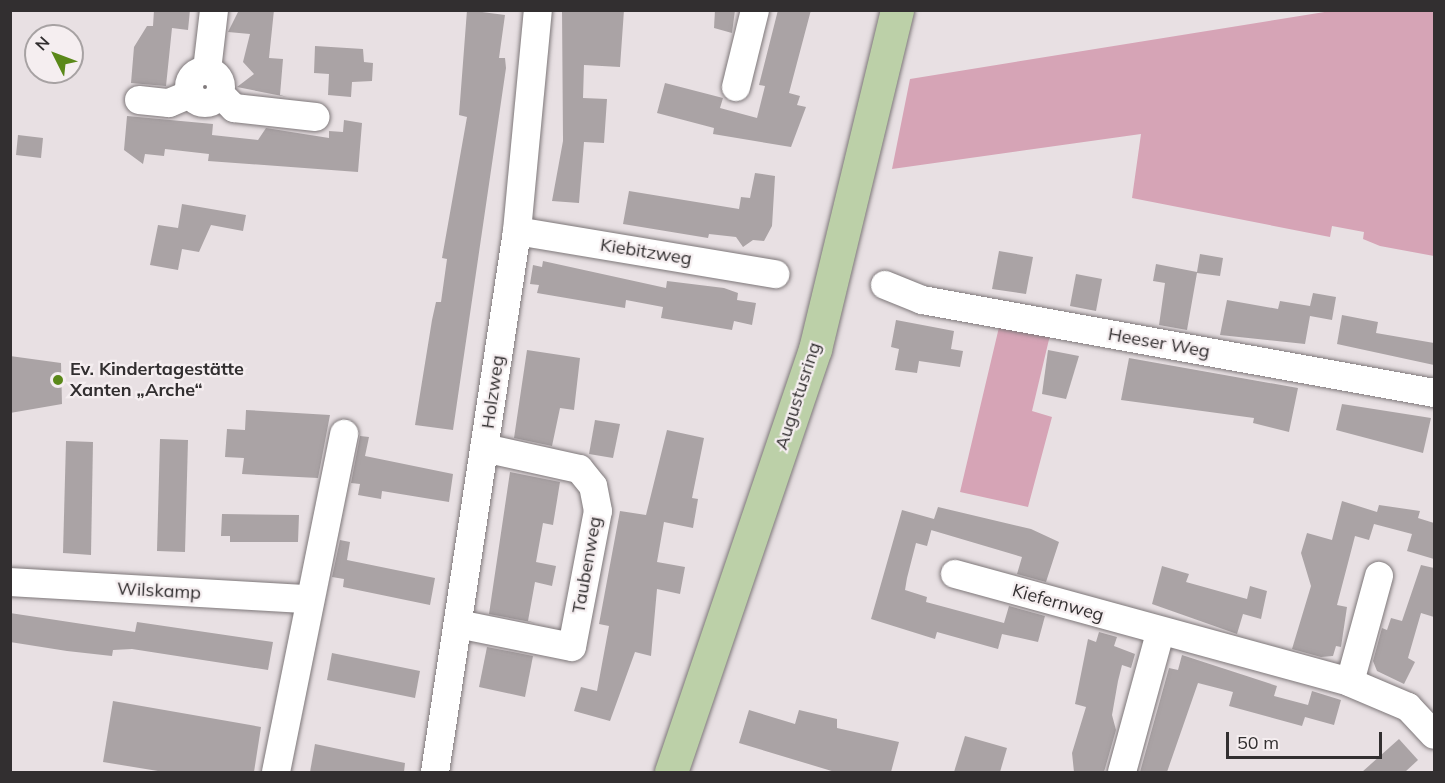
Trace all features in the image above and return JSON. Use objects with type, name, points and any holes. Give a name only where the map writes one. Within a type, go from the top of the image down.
[{"type":"main road","name":"Augustusring","points":[[671,772],[815,349],[897,10]]},
{"type":"street","points":[[214,10],[214,82]]},
{"type":"street","name":"Holzweg","points":[[435,772],[517,231],[538,10]]},
{"type":"street","points":[[736,87],[755,10]]},
{"type":"street","points":[[139,100],[169,103],[190,94],[189,82],[196,73],[214,82],[234,108],[316,117]]},
{"type":"street","name":"Kiebitzweg","points":[[517,231],[775,274]]},
{"type":"street","name":"Heeser Weg","points":[[885,285],[922,300],[1434,393]]},
{"type":"street","points":[[276,772],[308,599],[344,434]]},
{"type":"street","name":"Taubenweg","points":[[458,624],[572,647],[597,511],[593,486],[579,469],[484,448]]},
{"type":"street","name":"Kiefernweg","points":[[956,574],[1160,633],[1350,682],[1408,706],[1434,735]]},
{"type":"street","points":[[1350,682],[1379,576]]},
{"type":"street","name":"Wilskamp","points":[[10,582],[308,599]]},
{"type":"street","points":[[1122,772],[1160,633]]},
{"type":"shaded area","points":[[1337,10],[1434,11],[1434,256],[1380,246],[1363,239],[1364,232],[1332,226],[1330,237],[1132,198],[1141,134],[892,169],[910,79]]},
{"type":"shaded area","points":[[1000,323],[1051,331],[1032,411],[1052,417],[1028,507],[960,492]]},
{"type":"building","points":[[154,10],[190,10],[188,30],[172,28],[166,86],[131,83],[134,47],[147,26],[153,26]]},
{"type":"building","points":[[239,10],[274,10],[269,58],[283,59],[280,95],[287,97],[237,87],[254,74],[243,62],[250,34],[228,32]]},
{"type":"building","points":[[467,10],[505,15],[499,58],[505,58],[506,68],[453,430],[415,425],[432,320],[436,302],[441,302],[447,259],[442,258],[467,117],[459,115]]},
{"type":"building","points":[[562,10],[624,10],[620,67],[584,65],[583,98],[607,99],[604,143],[584,142],[579,203],[552,201],[563,141]]},
{"type":"building","points":[[715,10],[735,10],[732,33],[714,28]]},
{"type":"building","points":[[778,10],[811,10],[789,93],[800,96],[797,105],[806,107],[791,147],[713,134],[714,128],[657,113],[665,83],[723,98],[720,108],[757,118],[765,86],[759,85]]},
{"type":"building","points":[[315,46],[363,49],[364,62],[373,63],[372,81],[352,82],[351,97],[328,95],[329,74],[314,73]]},
{"type":"building","points":[[127,116],[213,124],[212,135],[258,140],[266,128],[329,138],[329,131],[343,132],[344,120],[362,123],[358,172],[208,161],[209,154],[165,149],[164,156],[145,154],[143,164],[124,150]]},
{"type":"building","points":[[18,135],[43,138],[41,158],[16,155]]},
{"type":"building","points":[[755,173],[775,176],[772,226],[764,241],[753,240],[743,247],[736,237],[709,234],[708,238],[623,224],[629,191],[739,209],[741,197],[750,198]]},
{"type":"building","points":[[182,204],[246,215],[243,231],[211,225],[199,252],[182,249],[178,270],[150,265],[158,225],[178,228]]},
{"type":"building","points":[[999,251],[1033,257],[1026,294],[992,289]]},
{"type":"building","points":[[1200,254],[1223,258],[1220,276],[1197,273],[1187,330],[1159,325],[1165,283],[1153,281],[1156,264],[1197,272]]},
{"type":"building","points":[[543,261],[666,288],[667,281],[724,288],[738,293],[737,300],[756,303],[752,325],[734,321],[732,330],[661,318],[663,307],[626,300],[625,308],[537,293],[539,285],[530,284],[533,265],[542,267]]},
{"type":"building","points":[[1076,274],[1102,279],[1096,311],[1070,306]]},
{"type":"building","points":[[1313,293],[1336,297],[1332,320],[1310,316],[1305,344],[1220,335],[1227,300],[1278,309],[1280,301],[1310,306]]},
{"type":"building","points":[[1342,315],[1378,322],[1376,333],[1434,343],[1434,365],[1337,344]]},
{"type":"building","points":[[896,320],[954,331],[951,349],[963,351],[960,367],[919,361],[917,373],[895,370],[899,349],[891,347]]},
{"type":"building","points":[[527,350],[580,358],[574,410],[560,408],[552,446],[514,438]]},
{"type":"building","points":[[1048,350],[1079,356],[1066,399],[1042,394]]},
{"type":"building","points":[[10,356],[61,363],[62,404],[10,413]]},
{"type":"building","points":[[1129,358],[1298,388],[1289,432],[1253,423],[1254,418],[1121,400]]},
{"type":"building","points":[[1342,404],[1431,418],[1423,453],[1336,430]]},
{"type":"building","points":[[246,410],[330,415],[318,478],[242,474],[244,458],[225,457],[227,429],[245,430]]},
{"type":"building","points":[[595,420],[620,424],[613,458],[589,454]]},
{"type":"building","points":[[667,430],[704,438],[692,498],[698,499],[693,528],[664,522],[657,562],[685,567],[680,594],[657,589],[651,656],[635,652],[610,721],[574,711],[581,687],[597,691],[609,626],[599,624],[620,511],[646,515]]},
{"type":"building","points":[[360,436],[369,437],[365,456],[453,474],[449,502],[382,491],[381,499],[358,495],[360,484],[351,483]]},
{"type":"building","points":[[160,439],[188,440],[185,552],[157,551]]},
{"type":"building","points":[[66,441],[93,442],[91,555],[63,553]]},
{"type":"building","points":[[510,472],[560,482],[553,525],[543,523],[536,562],[556,566],[552,586],[535,582],[528,621],[536,623],[489,614]]},
{"type":"building","points":[[1342,501],[1377,512],[1379,505],[1420,511],[1418,518],[1434,523],[1434,559],[1407,551],[1412,534],[1374,524],[1369,540],[1355,536],[1337,605],[1347,607],[1341,647],[1336,646],[1333,656],[1321,657],[1292,649],[1311,586],[1301,553],[1307,533],[1332,540]]},
{"type":"building","points":[[938,507],[1031,529],[1059,542],[1046,582],[1017,574],[1022,557],[931,530],[927,546],[916,543],[905,590],[927,597],[926,602],[1004,623],[1009,606],[1045,616],[1038,642],[1002,634],[998,649],[937,632],[935,639],[871,619],[902,510],[934,519]]},
{"type":"building","points":[[222,514],[299,515],[298,542],[230,542],[230,536],[221,536]]},
{"type":"building","points":[[340,540],[350,542],[347,560],[435,578],[430,605],[343,587],[344,579],[332,577]]},
{"type":"building","points":[[1421,565],[1434,568],[1434,617],[1421,613],[1408,658],[1415,662],[1404,684],[1377,671],[1373,661],[1382,628],[1387,630],[1391,618],[1402,621]]},
{"type":"building","points":[[1162,566],[1189,574],[1186,582],[1247,599],[1250,586],[1267,591],[1261,619],[1243,614],[1237,634],[1152,604]]},
{"type":"building","points":[[10,613],[135,632],[137,622],[273,642],[268,670],[132,649],[113,650],[112,656],[10,642]]},
{"type":"building","points":[[1099,632],[1117,637],[1114,646],[1135,654],[1131,668],[1122,665],[1112,715],[1116,730],[1104,772],[1074,772],[1072,753],[1086,707],[1075,704],[1088,639],[1096,642]]},
{"type":"building","points":[[487,647],[533,656],[525,697],[479,687]]},
{"type":"building","points":[[332,653],[420,671],[415,698],[327,680]]},
{"type":"building","points":[[1182,655],[1277,686],[1274,696],[1308,705],[1312,691],[1341,700],[1334,725],[1305,717],[1302,726],[1229,706],[1233,692],[1198,683],[1167,772],[1140,772],[1169,668],[1178,670]]},
{"type":"building","points":[[113,701],[261,727],[254,772],[164,772],[103,762]]},
{"type":"building","points":[[749,710],[795,724],[799,710],[837,719],[837,728],[899,742],[891,772],[835,772],[739,743]]},
{"type":"building","points":[[965,736],[1007,748],[1000,772],[954,772]]},
{"type":"building","points":[[1399,739],[1418,760],[1405,772],[1362,772]]},
{"type":"building","points":[[315,744],[405,763],[404,772],[310,772]]},
{"type":"place","name":"Ev. Kindertagestätte Xanten „Arche“","points":[[58,380]]}]
